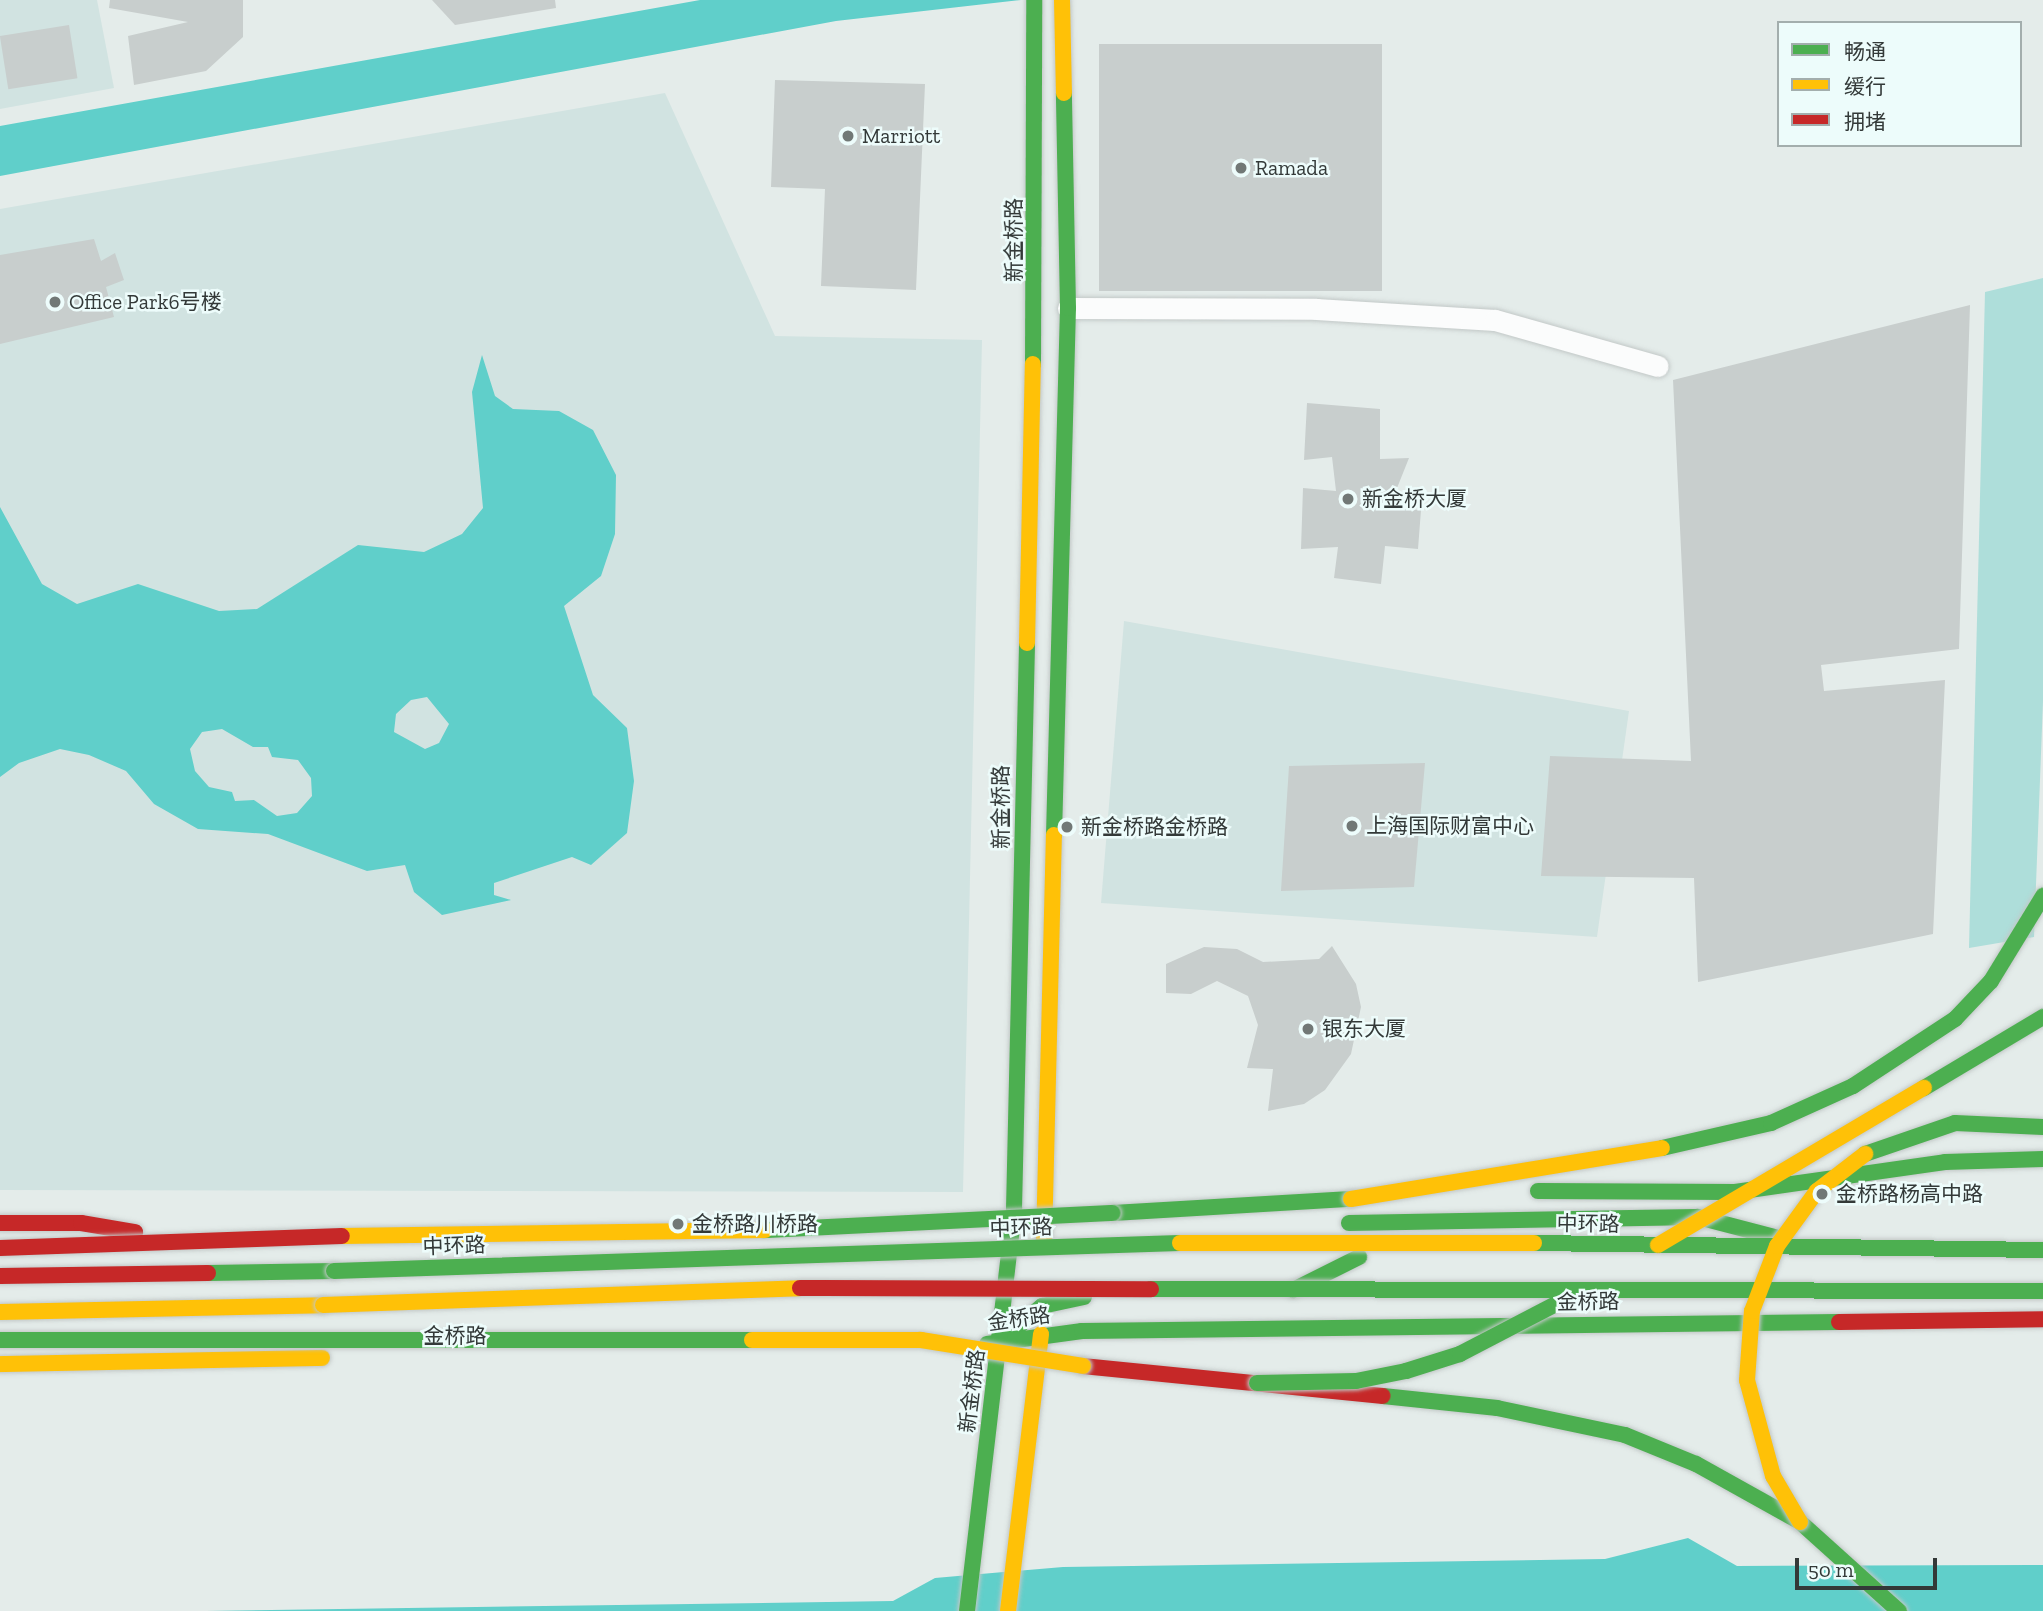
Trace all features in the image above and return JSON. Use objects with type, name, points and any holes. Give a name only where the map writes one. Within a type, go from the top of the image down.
[{"type":"main road","name":"新金桥路","points":[[967,1611],[999,1343],[1004,1258],[1014,1209],[1034,321],[1034,0]]},
{"type":"main road","points":[[1009,1611],[1041,1337],[1045,1229],[1068,308],[1062,0]]},
{"type":"main road","points":[[1350,1199],[1674,1146],[1771,1123],[1876,1073],[1955,1019],[2015,948],[2043,896]]},
{"type":"main road","points":[[1257,1383],[1356,1381],[1406,1371],[1514,1328],[2043,1017]]},
{"type":"main road","points":[[1800,1522],[1764,1451],[1747,1380],[1752,1311],[1777,1246],[1817,1191],[1863,1155],[1903,1136],[1955,1123],[2043,1126]]},
{"type":"main road","points":[[0,1249],[169,1238],[888,1228],[1350,1199],[1511,1193],[1735,1192],[1945,1162],[2043,1159]]},
{"type":"main road","points":[[1004,1258],[1045,1229],[1699,1217],[1782,1239]]},
{"type":"main road","points":[[0,1223],[81,1223],[169,1238]]},
{"type":"main road","points":[[888,1228],[1219,1242]]},
{"type":"main road","points":[[0,1249],[669,1249],[1004,1258],[1043,1268],[1359,1257],[1683,1251],[1782,1239],[2043,1238]]},
{"type":"main road","name":"中环路","points":[[0,1276],[1219,1242],[2043,1250]]},
{"type":"main road","points":[[999,1343],[1042,1306],[1068,1297],[1285,1292],[1359,1257]]},
{"type":"main road","points":[[1740,1321],[1782,1293],[1813,1283],[2043,1277]]},
{"type":"main road","points":[[0,1312],[797,1288],[2043,1291]]},
{"type":"main road","name":"金桥路","points":[[0,1364],[648,1356],[999,1343],[1096,1331],[2043,1319]]},
{"type":"main road","points":[[0,1340],[921,1340],[1083,1366],[1559,1417],[1696,1464],[1800,1522],[1899,1611]]},
{"type":"street","points":[[1068,308],[1316,309],[1495,320],[1658,366]]},
{"type":"shaded area","points":[[0,0],[97,0],[114,88],[0,109]]},
{"type":"shaded area","points":[[665,93],[775,336],[982,340],[963,1192],[0,1190],[0,209]]},
{"type":"shaded area","points":[[2043,278],[2043,701],[2034,937],[1969,948],[1985,292]]},
{"type":"shaded area","name":"上海国际财富中心","points":[[1124,621],[1629,711],[1597,937],[1101,903]]},
{"type":"water","points":[[700,0],[1021,0],[836,21],[0,176],[0,126]]},
{"type":"water","points":[[482,355],[495,396],[513,409],[559,411],[593,430],[616,475],[615,534],[601,576],[564,606],[593,695],[627,728],[634,781],[627,833],[591,865],[572,857],[494,883],[494,895],[511,900],[442,915],[414,892],[405,865],[367,871],[268,834],[198,829],[154,804],[126,771],[89,755],[60,749],[19,763],[0,777],[0,507],[42,584],[77,604],[138,584],[219,611],[257,609],[358,545],[424,552],[462,534],[483,508],[472,392]],"holes":[[[427,697],[449,724],[439,743],[425,749],[394,732],[396,714],[411,700]],[[222,729],[253,747],[268,747],[272,757],[298,760],[311,778],[312,796],[297,813],[277,816],[254,800],[235,801],[232,792],[209,787],[195,771],[190,749],[202,732]]]},
{"type":"water","points":[[1688,1538],[1737,1566],[2043,1565],[2043,1611],[206,1611],[893,1601],[935,1578],[1063,1567],[1605,1559]]},
{"type":"building","points":[[110,0],[243,0],[243,37],[206,71],[134,85],[128,36],[188,22],[109,8]]},
{"type":"building","points":[[432,0],[555,0],[556,8],[455,25]]},
{"type":"building","points":[[69,25],[77,78],[8,89],[0,36]]},
{"type":"building","name":"Ramada","points":[[1099,44],[1382,44],[1382,291],[1099,291]]},
{"type":"building","name":"Marriott","points":[[775,80],[925,84],[916,290],[821,286],[825,189],[771,187]]},
{"type":"building","name":"Office Park6号楼","points":[[94,239],[101,261],[115,253],[124,280],[106,287],[114,317],[0,344],[0,255]]},
{"type":"building","points":[[1970,305],[1959,649],[1821,665],[1824,691],[1945,680],[1933,934],[1698,982],[1694,878],[1541,876],[1550,756],[1691,761],[1673,380]]},
{"type":"building","name":"新金桥大厦","points":[[1307,403],[1380,409],[1380,459],[1409,458],[1389,508],[1421,510],[1418,549],[1385,546],[1381,584],[1334,578],[1338,547],[1301,549],[1303,488],[1336,491],[1332,457],[1304,460]]},
{"type":"building","name":"上海国际财富中心","points":[[1425,763],[1414,887],[1281,891],[1289,766]]},
{"type":"building","name":"银东大厦","points":[[1332,946],[1356,984],[1361,1007],[1351,1054],[1325,1090],[1304,1104],[1268,1111],[1273,1069],[1247,1068],[1258,1025],[1248,996],[1217,981],[1191,994],[1166,993],[1166,964],[1204,947],[1237,949],[1263,962],[1319,959]]},
{"type":"traffic: fast","points":[[1033,364],[1034,0]]},
{"type":"traffic: fast","points":[[1054,835],[1068,308],[1064,93]]},
{"type":"traffic: fast","points":[[967,1611],[1014,1209],[1027,643]]},
{"type":"traffic: fast","points":[[1662,1148],[1771,1123],[1853,1086],[1955,1019],[1991,981],[2043,896]]},
{"type":"traffic: fast","points":[[1924,1088],[2043,1017]]},
{"type":"traffic: fast","points":[[1865,1154],[1955,1123],[2043,1127]]},
{"type":"traffic: fast","points":[[1538,1191],[1735,1192],[1945,1162],[2043,1159]]},
{"type":"traffic: fast","points":[[1113,1213],[1351,1199]]},
{"type":"traffic: fast","points":[[765,1230],[1113,1213]]},
{"type":"traffic: fast","points":[[1349,1223],[1698,1217],[1782,1239]]},
{"type":"traffic: fast","points":[[334,1271],[1180,1243]]},
{"type":"traffic: fast","points":[[1534,1243],[2043,1250]]},
{"type":"traffic: fast","points":[[1293,1290],[1359,1257]]},
{"type":"traffic: fast","points":[[208,1273],[334,1271]]},
{"type":"traffic: fast","points":[[1151,1289],[2043,1291]]},
{"type":"traffic: fast","points":[[1257,1383],[1356,1381],[1406,1371],[1460,1354],[1579,1292]]},
{"type":"traffic: fast","points":[[999,1343],[1042,1306],[1084,1297]]},
{"type":"traffic: fast","points":[[987,1344],[1082,1331],[1839,1322]]},
{"type":"traffic: fast","points":[[0,1340],[752,1340]]},
{"type":"traffic: fast","points":[[1383,1396],[1497,1408],[1625,1435],[1696,1464],[1800,1522],[1899,1611]]},
{"type":"traffic: slow","points":[[1062,0],[1064,93]]},
{"type":"traffic: slow","points":[[1027,643],[1033,364]]},
{"type":"traffic: slow","points":[[1044,1241],[1054,835]]},
{"type":"traffic: slow","points":[[1658,1245],[1924,1088]]},
{"type":"traffic: slow","points":[[1351,1199],[1662,1148]]},
{"type":"traffic: slow","points":[[1800,1522],[1773,1476],[1747,1380],[1752,1311],[1777,1246],[1817,1191],[1865,1154]]},
{"type":"traffic: slow","points":[[342,1236],[765,1230]]},
{"type":"traffic: slow","points":[[1180,1243],[1534,1243]]},
{"type":"traffic: slow","points":[[323,1305],[800,1288]]},
{"type":"traffic: slow","points":[[0,1312],[323,1305]]},
{"type":"traffic: slow","points":[[1008,1611],[1041,1334]]},
{"type":"traffic: slow","points":[[752,1340],[921,1340],[1083,1366]]},
{"type":"traffic: slow","points":[[0,1364],[322,1358]]},
{"type":"traffic: jam","points":[[0,1223],[81,1223],[135,1232]]},
{"type":"traffic: jam","points":[[0,1248],[342,1236]]},
{"type":"traffic: jam","points":[[0,1276],[208,1273]]},
{"type":"traffic: jam","points":[[800,1288],[1151,1289]]},
{"type":"traffic: jam","points":[[1839,1322],[2043,1319]]},
{"type":"traffic: jam","points":[[1083,1366],[1383,1396]]},
{"type":"place","name":"Marriott","points":[[848,136]]},
{"type":"place","name":"Ramada","points":[[1241,168]]},
{"type":"place","name":"Office Park6号楼","points":[[55,302]]},
{"type":"place","name":"新金桥大厦","points":[[1348,499]]},
{"type":"place","name":"上海国际财富中心","points":[[1352,826]]},
{"type":"place","name":"新金桥路金桥路","points":[[1067,827]]},
{"type":"place","name":"银东大厦","points":[[1308,1029]]},
{"type":"place","name":"金桥路杨高中路","points":[[1822,1194]]},
{"type":"place","name":"金桥路川桥路","points":[[678,1224]]}]
